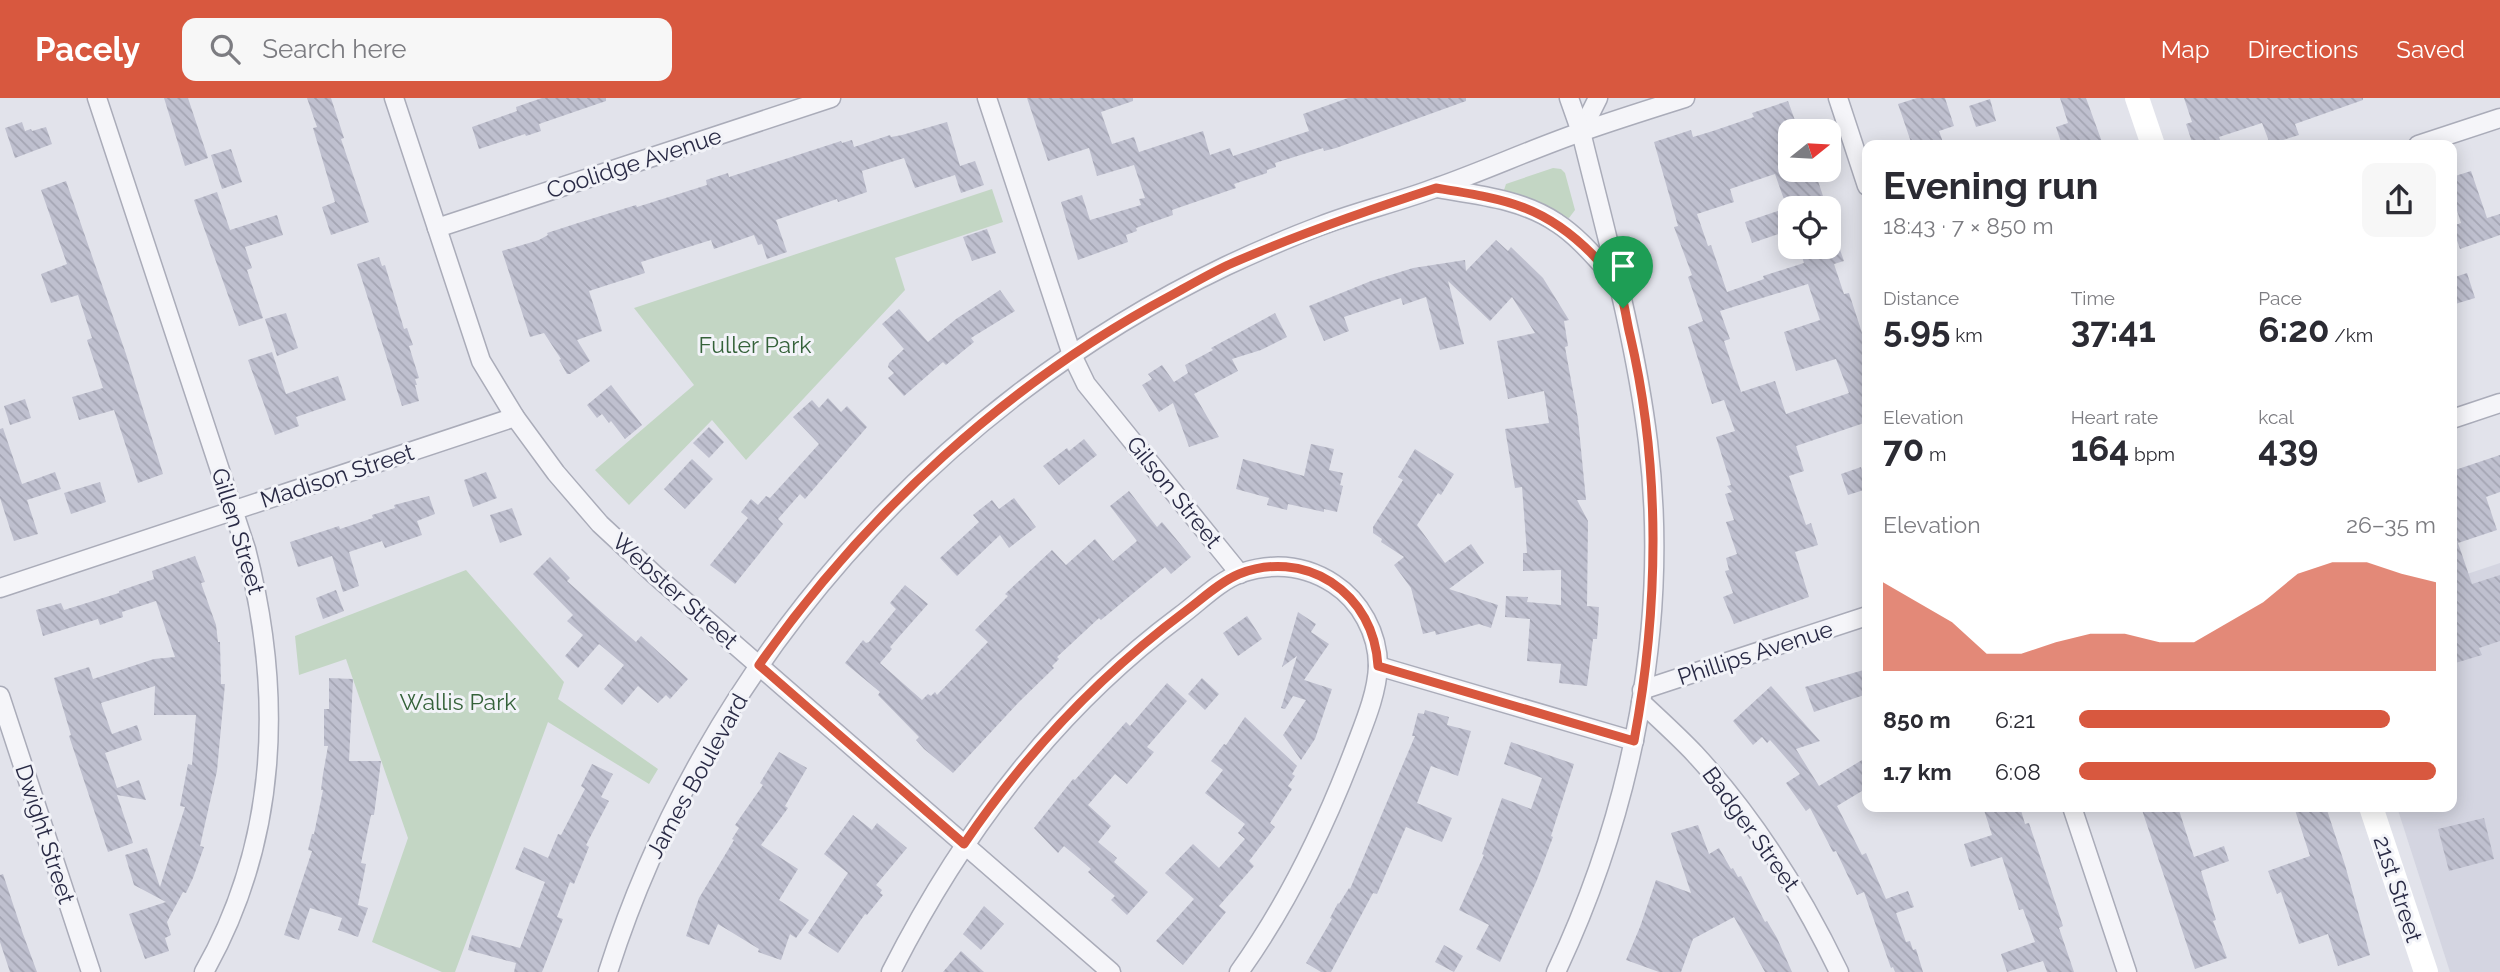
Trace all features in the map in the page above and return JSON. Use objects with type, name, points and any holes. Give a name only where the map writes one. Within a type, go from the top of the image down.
[{"type":"street","name":"Gillen Street","points":[[97,98],[233,510],[258,595],[268,667],[270,732],[258,827],[246,873],[229,919],[204,972]]},
{"type":"street","name":"Webster Street","points":[[394,98],[481,361],[515,417],[556,473],[600,524],[656,576],[1111,972]]},
{"type":"street","name":"Coolidge Avenue","points":[[437,228],[831,98]]},
{"type":"street","name":"Gilson Street","points":[[987,98],[1072,355],[1086,384],[1240,574]]},
{"type":"street","points":[[1556,972],[1578,926],[1607,845],[1634,741],[1651,616],[1653,530],[1648,444],[1635,358],[1581,132],[1569,98]]},
{"type":"street","points":[[1581,132],[1598,98]]},
{"type":"street","name":"James Boulevard","points":[[608,972],[656,846],[704,754],[759,665],[834,567],[905,491],[983,422],[1072,355],[1133,316],[1225,267],[1321,226],[1436,188],[1581,132],[1685,98]]},
{"type":"street","points":[[1838,98],[1862,171]]},
{"type":"street","points":[[2137,98],[2151,140]]},
{"type":"street","points":[[2433,140],[2500,118]]},
{"type":"street","name":"James Boulevard","points":[[1436,188],[1486,196],[1535,211],[1558,223],[1616,280]]},
{"type":"street","points":[[2457,417],[2500,403]]},
{"type":"street","name":"Madison Street","points":[[0,588],[515,417]]},
{"type":"street","points":[[891,972],[919,917],[964,844],[1029,758],[1088,694],[1153,636],[1229,579],[1262,568],[1296,568],[1321,575],[1355,602],[1369,624],[1374,640],[1378,666],[1376,683],[1364,724],[1334,802],[1298,877],[1239,972]]},
{"type":"street","name":"Phillips Avenue","points":[[1642,696],[1862,618]]},
{"type":"street","points":[[1378,666],[1634,741]]},
{"type":"street","name":"Dwight Street","points":[[0,696],[91,972]]},
{"type":"street","name":"Badger Street","points":[[1642,696],[1739,805],[1786,872],[1839,972]]},
{"type":"street","points":[[2074,812],[2127,972]]},
{"type":"street","name":"21st Street","points":[[2373,812],[2426,972]]},
{"type":"shaded area","points":[[2500,563],[2500,972],[2450,972],[2399,812],[2457,812],[2457,577]]},
{"type":"green space","points":[[1553,168],[1561,169],[1565,173],[1575,210],[1569,218],[1528,198],[1504,190],[1506,184]]},
{"type":"green space","name":"Fuller Park","points":[[992,189],[1003,222],[895,258],[905,290],[746,460],[712,420],[629,505],[595,470],[694,385],[634,308]]},
{"type":"green space","name":"Wallis Park","points":[[466,570],[564,682],[558,699],[658,769],[649,784],[548,722],[455,972],[442,972],[372,942],[408,838],[346,659],[299,675],[295,636]]},
{"type":"building","points":[[164,98],[188,98],[208,158],[185,166]]},
{"type":"building","points":[[307,98],[331,98],[344,138],[341,139],[369,222],[331,235],[322,207],[335,202],[313,128],[317,127]]},
{"type":"building","points":[[542,98],[606,98],[606,101],[539,124],[541,131],[479,149],[472,127],[517,111],[516,107]]},
{"type":"building","points":[[1027,98],[1133,98],[1133,101],[1101,112],[1112,144],[1134,137],[1139,152],[1203,131],[1210,155],[1230,148],[1233,156],[1309,131],[1303,114],[1348,98],[1466,98],[1466,101],[1336,148],[1324,151],[1323,148],[1275,163],[1276,167],[1267,170],[1267,173],[1234,184],[1236,188],[1172,210],[1173,215],[1136,228],[1137,231],[1126,235],[1128,242],[1078,260],[1061,202],[1082,195],[1090,220],[1141,205],[1139,199],[1145,198],[1134,165],[1097,176],[1089,148],[1048,161]]},
{"type":"building","points":[[1917,98],[1945,98],[1954,126],[1939,131],[1942,140],[1910,140],[1898,104]]},
{"type":"building","points":[[2060,98],[2086,98],[2101,140],[2060,140],[2056,127],[2068,123]]},
{"type":"building","points":[[2184,98],[2363,98],[2295,124],[2299,135],[2283,140],[2268,140],[2262,123],[2219,137],[2220,140],[2191,140],[2186,124],[2192,122]]},
{"type":"building","points":[[1990,99],[1996,121],[1976,127],[1969,106]]},
{"type":"building","points":[[1788,101],[1794,119],[1778,119],[1778,182],[1818,182],[1823,196],[1783,196],[1775,174],[1730,189],[1734,202],[1697,214],[1727,292],[1764,279],[1763,276],[1804,263],[1803,259],[1841,259],[1841,253],[1844,261],[1834,264],[1844,294],[1849,293],[1862,333],[1862,424],[1796,446],[1804,471],[1789,476],[1806,525],[1811,523],[1818,545],[1795,552],[1809,597],[1734,624],[1723,597],[1733,593],[1725,571],[1729,570],[1726,558],[1737,554],[1726,522],[1734,520],[1725,494],[1732,492],[1727,486],[1731,485],[1716,437],[1735,431],[1724,400],[1712,404],[1688,327],[1703,321],[1688,277],[1692,275],[1674,227],[1678,226],[1654,142],[1691,130],[1693,137],[1754,117],[1752,113]],"holes":[[[1808,284],[1820,320],[1784,332],[1796,371],[1836,359],[1849,393],[1786,414],[1775,381],[1741,392],[1724,341],[1730,339],[1720,311]]]},
{"type":"building","points":[[22,122],[25,131],[46,127],[52,144],[15,158],[5,128]]},
{"type":"building","points":[[947,122],[960,166],[975,161],[984,185],[961,193],[955,175],[915,188],[904,158],[862,171],[867,192],[838,202],[837,199],[776,220],[787,252],[767,259],[762,244],[758,245],[754,235],[714,249],[711,240],[641,262],[645,273],[589,291],[602,331],[577,340],[590,361],[570,374],[567,374],[559,360],[561,359],[544,333],[530,337],[502,251],[539,240],[548,235],[547,233],[578,223],[707,185],[706,180],[728,173],[729,177],[841,141],[852,140],[854,147],[890,135],[902,135]]},
{"type":"building","points":[[231,149],[242,182],[222,189],[211,155]]},
{"type":"building","points":[[2471,171],[2487,218],[2500,214],[2500,235],[2460,249],[2457,240],[2457,224],[2461,223],[2457,211],[2457,175]]},
{"type":"building","points":[[66,181],[126,354],[163,474],[138,483],[114,410],[79,420],[72,397],[103,388],[87,340],[92,338],[78,295],[51,303],[41,274],[67,264],[41,190]]},
{"type":"building","points":[[217,192],[230,230],[277,215],[283,235],[245,247],[252,268],[247,270],[263,318],[239,326],[194,200]]},
{"type":"building","points":[[1778,211],[1778,234],[1752,243],[1745,222]]},
{"type":"building","points":[[987,229],[996,253],[972,261],[963,237]]},
{"type":"building","points":[[1496,240],[1508,251],[1511,247],[1543,278],[1569,320],[1564,321],[1568,346],[1565,347],[1578,419],[1586,500],[1577,500],[1588,521],[1587,606],[1599,607],[1597,639],[1593,639],[1587,686],[1559,683],[1561,664],[1527,661],[1530,619],[1505,617],[1506,596],[1528,597],[1527,602],[1561,605],[1561,570],[1523,571],[1523,553],[1527,553],[1522,487],[1515,488],[1505,429],[1549,423],[1544,391],[1508,399],[1497,341],[1535,333],[1512,297],[1490,321],[1448,281],[1464,344],[1440,350],[1426,297],[1403,305],[1401,298],[1344,317],[1349,331],[1324,341],[1309,306],[1371,281],[1413,268],[1465,260],[1466,271]]},
{"type":"building","points":[[379,257],[382,266],[385,265],[404,329],[407,328],[413,345],[409,346],[419,378],[415,379],[415,385],[419,401],[402,406],[357,264]]},
{"type":"building","points":[[2467,273],[2475,298],[2457,303],[2457,276]]},
{"type":"building","points":[[1000,290],[1015,311],[971,338],[974,342],[946,365],[943,362],[904,396],[888,378],[894,373],[888,367],[904,349],[882,324],[899,309],[928,342],[956,319]]},
{"type":"building","points":[[286,313],[298,348],[277,356],[265,319]]},
{"type":"building","points":[[1275,313],[1287,337],[1261,350],[1232,359],[1238,371],[1194,394],[1219,437],[1189,447],[1173,403],[1159,412],[1142,385],[1152,379],[1148,374],[1162,365],[1174,382],[1188,373],[1185,365]]},
{"type":"building","points":[[272,352],[286,394],[338,376],[346,400],[296,417],[299,426],[275,435],[248,360]]},
{"type":"building","points":[[611,385],[642,425],[625,439],[611,421],[609,423],[602,414],[597,418],[587,405]]},
{"type":"building","points":[[828,398],[841,412],[847,406],[867,427],[805,499],[800,494],[778,519],[783,524],[735,584],[710,565],[748,518],[741,512],[751,499],[758,505],[766,496],[770,498],[819,444],[793,417],[812,400],[819,408]]},
{"type":"building","points":[[25,399],[31,418],[10,425],[4,406]]},
{"type":"building","points":[[709,427],[724,442],[709,458],[693,443]]},
{"type":"building","points":[[3,428],[22,484],[55,472],[61,489],[27,500],[38,534],[14,541],[0,498],[0,429]]},
{"type":"building","points":[[1084,439],[1097,455],[1059,485],[1043,466]]},
{"type":"building","points":[[1311,444],[1334,449],[1329,470],[1343,473],[1337,512],[1288,504],[1287,510],[1267,505],[1269,498],[1236,489],[1243,459],[1304,476]]},
{"type":"building","points":[[1415,449],[1454,474],[1417,525],[1445,563],[1471,544],[1484,563],[1449,589],[1498,605],[1491,628],[1479,624],[1436,635],[1435,631],[1423,634],[1411,588],[1394,565],[1404,557],[1381,542],[1382,539],[1373,533],[1373,527],[1403,480],[1398,477]]},
{"type":"building","points":[[2500,455],[2500,492],[2486,497],[2497,530],[2458,543],[2472,584],[2500,575],[2500,641],[2479,648],[2482,655],[2457,662],[2457,469]]},
{"type":"building","points":[[692,459],[713,479],[685,509],[664,489]]},
{"type":"building","points":[[1861,467],[1862,491],[1848,495],[1841,474]]},
{"type":"building","points":[[486,472],[497,498],[473,507],[464,480]]},
{"type":"building","points":[[100,482],[106,502],[71,514],[64,493]]},
{"type":"building","points":[[1129,491],[1157,527],[1162,522],[1191,557],[1171,574],[1165,567],[1101,620],[1099,618],[1057,657],[1059,659],[1052,666],[1054,668],[953,773],[924,749],[916,740],[919,737],[878,695],[880,692],[845,663],[863,640],[869,642],[896,609],[890,603],[905,585],[928,604],[890,647],[892,649],[880,663],[922,700],[928,694],[931,696],[935,692],[937,695],[988,642],[975,630],[1008,596],[1005,594],[1052,550],[1066,565],[1095,539],[1113,561],[1137,541],[1110,506]]},
{"type":"building","points":[[429,496],[435,514],[417,521],[422,535],[385,548],[382,541],[349,552],[359,586],[343,592],[332,556],[298,567],[290,542],[339,526],[340,529],[373,518],[372,515],[395,508],[394,505]]},
{"type":"building","points":[[1014,498],[1036,527],[1009,548],[1000,535],[957,576],[940,558],[979,522],[973,515],[992,500],[999,509]]},
{"type":"building","points":[[512,508],[522,535],[500,543],[490,515]]},
{"type":"building","points":[[195,556],[205,582],[201,583],[220,642],[221,684],[225,684],[217,771],[200,846],[204,847],[186,893],[183,892],[167,922],[171,935],[165,938],[169,951],[145,959],[129,914],[166,902],[134,885],[125,855],[147,848],[160,887],[185,807],[180,806],[188,764],[192,765],[196,715],[154,715],[155,686],[101,703],[112,734],[137,725],[142,740],[105,753],[117,788],[139,780],[146,800],[117,795],[133,843],[108,852],[69,736],[71,735],[54,678],[89,667],[93,679],[154,659],[175,657],[156,601],[122,612],[123,617],[100,625],[98,619],[43,636],[36,610],[61,603],[64,610],[119,593],[154,579],[152,571]]},
{"type":"building","points":[[550,557],[570,578],[567,581],[606,616],[636,642],[641,636],[688,679],[670,699],[666,695],[658,703],[638,686],[622,705],[604,689],[624,665],[599,644],[578,668],[565,656],[583,635],[567,621],[573,615],[533,574]]},
{"type":"building","points":[[336,590],[344,611],[323,619],[316,598]]},
{"type":"building","points":[[1298,612],[1316,624],[1311,632],[1329,644],[1304,680],[1332,689],[1315,739],[1301,760],[1283,735],[1306,700],[1293,696],[1285,709],[1281,708],[1297,656],[1282,667]]},
{"type":"building","points":[[1247,616],[1262,639],[1238,656],[1223,633]]},
{"type":"building","points":[[1862,670],[1862,696],[1814,712],[1805,687]]},
{"type":"building","points":[[329,678],[353,679],[349,761],[381,761],[374,815],[371,815],[361,863],[366,864],[358,905],[368,908],[358,937],[338,930],[342,918],[310,908],[299,940],[284,935],[312,851],[308,850],[323,790],[328,746],[324,746],[324,709],[329,709]]},
{"type":"building","points":[[1202,678],[1219,694],[1205,710],[1188,694]]},
{"type":"building","points":[[1167,683],[1187,701],[1147,747],[1154,752],[1127,784],[1115,774],[1088,805],[1111,826],[1098,842],[1117,858],[1114,862],[1148,892],[1127,915],[1111,900],[1115,896],[1088,872],[1091,869],[1064,846],[1058,853],[1034,828],[1073,779],[1075,780],[1126,722],[1130,726]]},
{"type":"building","points":[[1771,686],[1820,741],[1796,749],[1819,786],[1862,760],[1862,791],[1837,806],[1862,855],[1866,853],[1886,899],[1908,891],[1914,907],[1896,913],[1906,942],[1910,941],[1913,950],[1916,949],[1923,972],[1895,972],[1893,967],[1891,968],[1864,892],[1857,895],[1836,851],[1833,852],[1810,808],[1806,811],[1786,783],[1800,774],[1770,740],[1767,743],[1762,737],[1753,745],[1733,721]]},
{"type":"building","points":[[1425,710],[1449,717],[1447,725],[1471,731],[1458,776],[1431,766],[1417,803],[1452,818],[1442,842],[1406,827],[1377,894],[1373,893],[1331,972],[1321,972],[1306,963],[1332,919],[1330,918],[1338,903],[1350,889],[1415,736],[1412,736],[1418,713],[1424,714]]},
{"type":"building","points":[[1245,717],[1297,766],[1292,774],[1295,776],[1288,786],[1292,789],[1270,823],[1275,827],[1249,861],[1254,866],[1219,906],[1226,912],[1183,965],[1156,941],[1194,899],[1165,873],[1193,844],[1219,868],[1245,839],[1238,833],[1245,824],[1205,793],[1223,770],[1211,761]]},
{"type":"building","points":[[1511,742],[1574,764],[1551,836],[1553,837],[1537,880],[1500,962],[1476,949],[1489,925],[1459,910],[1484,855],[1482,854],[1502,798],[1531,809],[1542,778],[1504,764]]},
{"type":"building","points":[[779,752],[807,768],[785,806],[788,808],[761,845],[798,869],[779,900],[809,920],[796,938],[790,934],[781,960],[758,952],[759,949],[718,924],[709,945],[686,936],[699,898],[734,840],[732,839],[739,828],[735,825],[763,785],[760,783]]},
{"type":"building","points":[[592,764],[613,774],[601,797],[609,801],[586,845],[589,847],[574,884],[570,882],[557,917],[563,919],[542,972],[514,972],[516,963],[468,950],[472,935],[520,948],[545,882],[515,869],[524,847],[548,858],[558,834],[561,835],[585,789],[581,786]]},
{"type":"building","points":[[1985,812],[2021,812],[2025,824],[2029,823],[2063,926],[2059,928],[2074,972],[2047,972],[2043,961],[2007,972],[2001,954],[2035,942],[2023,909],[2019,910],[2002,857],[1971,867],[1964,844],[1992,835]]},
{"type":"building","points":[[2143,812],[2180,812],[2194,857],[2224,846],[2229,861],[2201,871],[2216,920],[2213,921],[2227,958],[2195,969]]},
{"type":"building","points":[[2296,812],[2328,812],[2370,955],[2338,966],[2328,934],[2299,944],[2281,892],[2277,894],[2268,871],[2310,856]]},
{"type":"building","points":[[853,815],[872,830],[877,823],[907,848],[876,885],[883,895],[867,915],[865,914],[838,953],[808,933],[848,873],[824,854]]},
{"type":"building","points":[[2484,818],[2494,859],[2449,871],[2438,829]]},
{"type":"building","points":[[1698,825],[1709,854],[1719,848],[1731,869],[1733,868],[1738,877],[1741,876],[1765,922],[1767,921],[1777,938],[1792,972],[1765,972],[1734,917],[1693,939],[1681,972],[1659,972],[1626,960],[1656,880],[1691,893],[1671,833]]},
{"type":"building","points":[[3,874],[37,972],[10,972],[0,942],[0,875]]},
{"type":"building","points":[[984,906],[1004,924],[981,950],[963,934]]},
{"type":"building","points":[[1444,945],[1463,956],[1454,972],[1435,962]]},
{"type":"building","points":[[961,951],[984,972],[943,972]]},
{"type":"route","points":[[1436,188],[1511,202],[1558,223],[1577,240],[1616,280],[1623,308],[1635,358],[1648,444],[1653,530],[1651,616],[1634,741],[1378,666],[1369,624],[1355,602],[1343,590],[1321,575],[1296,568],[1262,568],[1229,579],[1153,636],[1088,694],[1029,758],[964,844],[759,665],[834,567],[905,491],[983,422],[1072,355],[1133,316],[1225,267],[1321,226],[1436,188]]}]
